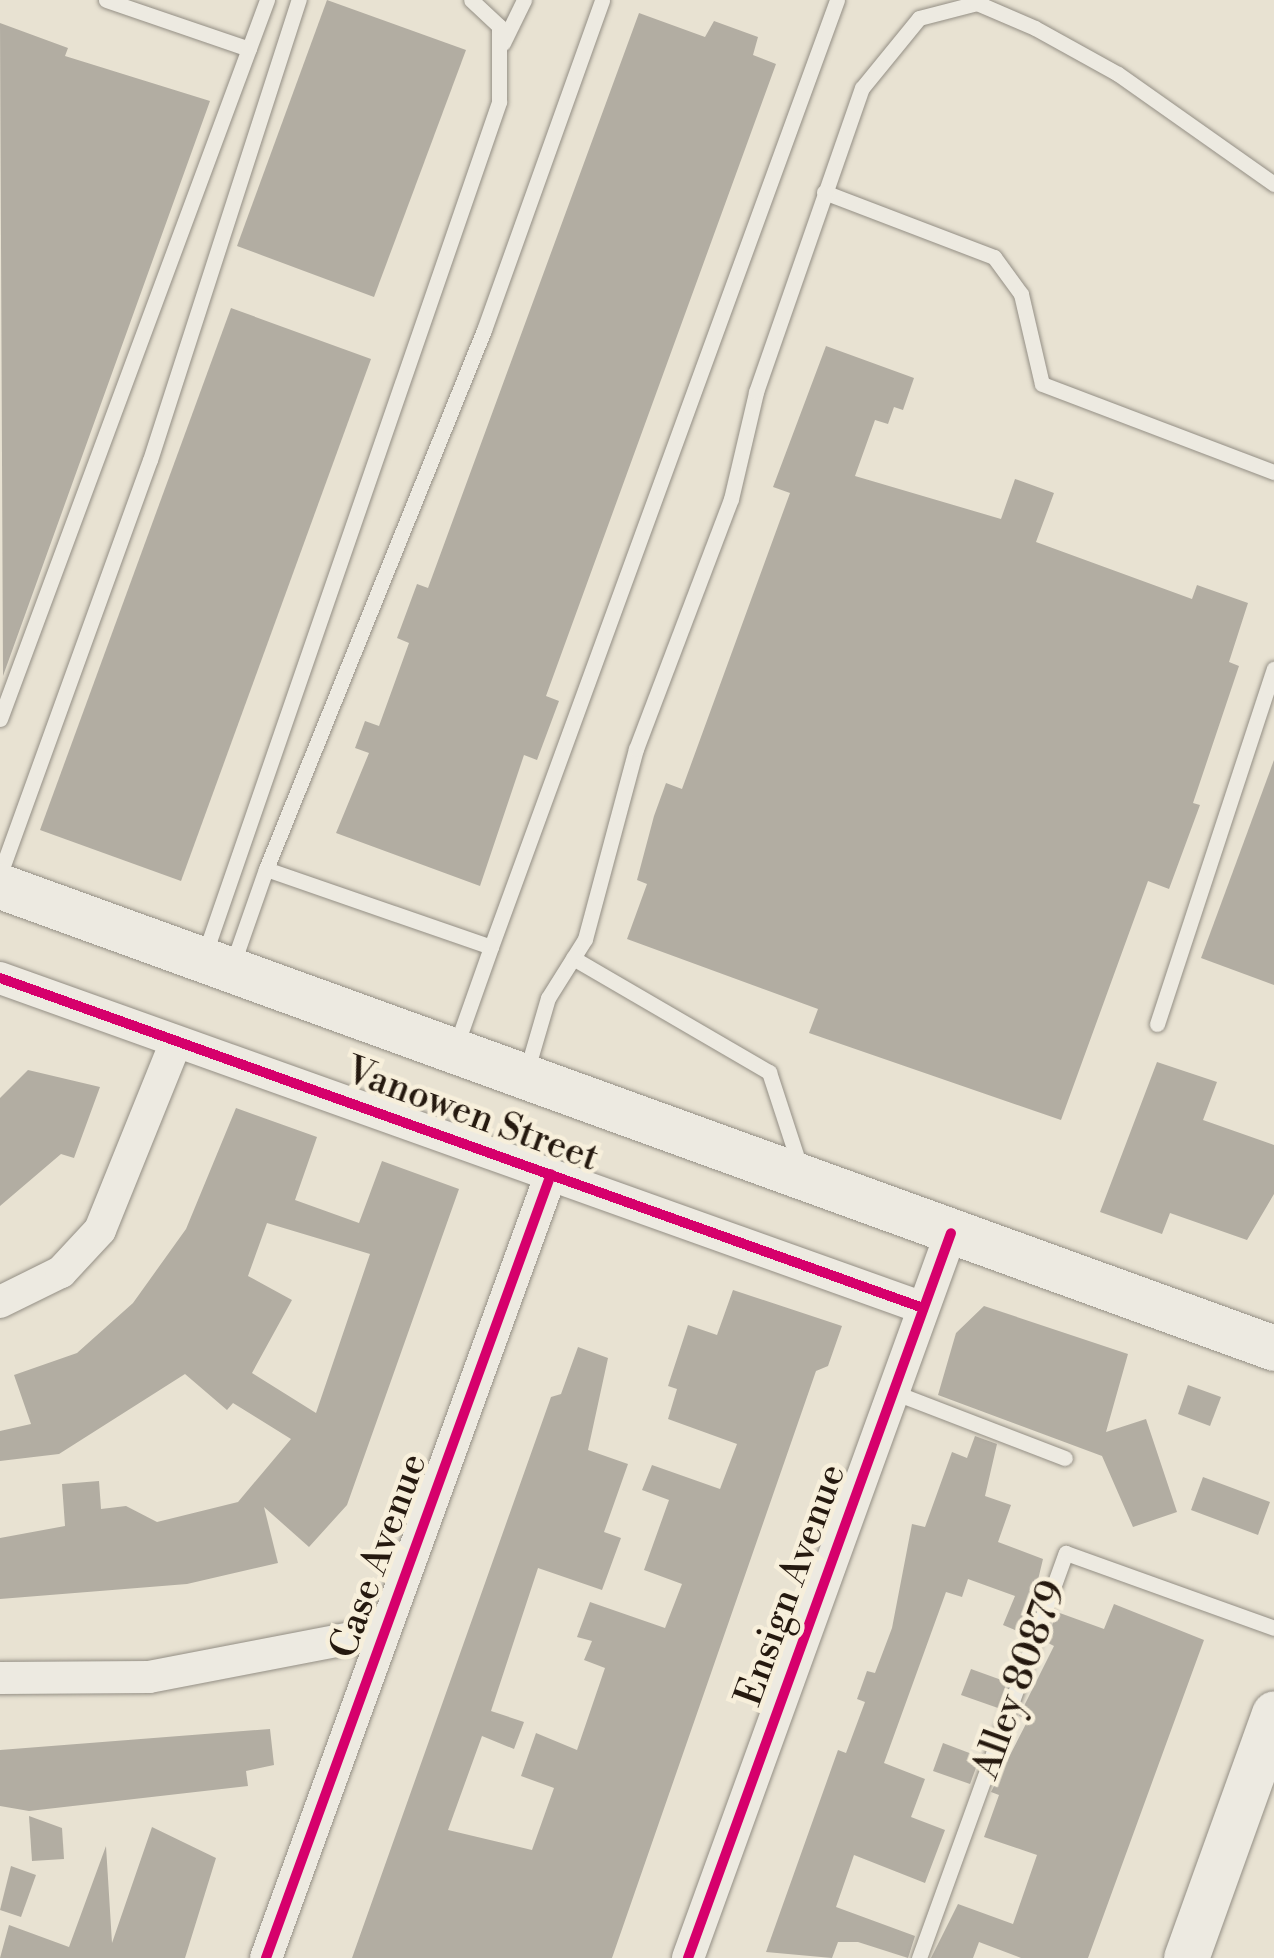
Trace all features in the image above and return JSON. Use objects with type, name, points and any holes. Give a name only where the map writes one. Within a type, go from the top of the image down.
[{"type":"main road","name":"Vanowen Street","points":[[0,886],[1274,1348]]},
{"type":"main road","points":[[1186,1958],[1274,1713]]},
{"type":"street","name":"Vanowen Street","points":[[0,978],[923,1308]]},
{"type":"street","points":[[0,1302],[61,1272],[100,1230],[176,1042]]},
{"type":"street","name":"Case Avenue","points":[[266,1958],[551,1174]]},
{"type":"street","name":"Ensign Avenue","points":[[688,1958],[951,1233]]},
{"type":"street","points":[[0,1678],[149,1677],[383,1632]]},
{"type":"lane","points":[[106,0],[249,50]]},
{"type":"lane","points":[[0,719],[267,0]]},
{"type":"lane","points":[[0,874],[150,460],[300,0]]},
{"type":"lane","points":[[217,965],[499,102],[499,26],[471,0]]},
{"type":"lane","points":[[502,43],[524,0]]},
{"type":"lane","points":[[217,965],[266,869],[478,348],[602,0]]},
{"type":"lane","points":[[454,1051],[837,0]]},
{"type":"lane","points":[[525,1077],[548,998],[573,958],[636,750],[732,499],[756,392],[862,88],[919,18],[977,3],[1118,74],[1274,184]]},
{"type":"lane","points":[[824,192],[994,257],[1021,294],[1042,384],[1274,472]]},
{"type":"lane","points":[[1157,1024],[1274,669]]},
{"type":"lane","points":[[266,869],[491,947]]},
{"type":"lane","points":[[573,958],[770,1072],[802,1179]]},
{"type":"lane","points":[[893,1392],[1065,1458]]},
{"type":"lane","name":"Alley 80879","points":[[919,1958],[1066,1553],[1274,1628]]},
{"type":"building","points":[[327,0],[466,50],[374,297],[237,246]]},
{"type":"building","points":[[639,13],[705,37],[714,21],[758,37],[753,55],[776,64],[546,696],[559,701],[537,760],[524,755],[480,886],[336,833],[369,753],[355,748],[365,721],[379,726],[409,643],[397,638],[417,584],[428,588]]},
{"type":"building","points":[[0,23],[68,48],[65,56],[210,101],[3,676]]},
{"type":"building","points":[[231,308],[371,359],[181,881],[40,830]]},
{"type":"building","points":[[826,346],[914,378],[903,410],[894,407],[888,424],[875,420],[855,476],[1001,519],[1015,479],[1054,493],[1036,542],[1192,599],[1197,585],[1248,603],[1229,662],[1239,666],[1193,803],[1200,805],[1169,889],[1148,881],[1061,1120],[809,1033],[818,1009],[627,939],[647,884],[637,880],[654,816],[666,783],[682,789],[790,493],[773,487]]},
{"type":"building","points":[[1274,760],[1274,985],[1201,958]]},
{"type":"building","points":[[1157,1062],[1217,1082],[1203,1120],[1274,1145],[1274,1194],[1247,1240],[1170,1213],[1162,1234],[1100,1212]]},
{"type":"building","points":[[28,1070],[100,1087],[74,1158],[61,1154],[0,1206],[0,1098]]},
{"type":"building","points":[[236,1108],[317,1137],[295,1200],[359,1223],[382,1161],[459,1189],[347,1505],[309,1547],[264,1507],[278,1563],[187,1584],[0,1599],[0,1538],[65,1526],[62,1484],[99,1481],[101,1509],[126,1506],[157,1522],[238,1502],[291,1439],[233,1403],[227,1410],[185,1374],[59,1454],[0,1461],[0,1431],[31,1424],[14,1375],[77,1353],[133,1303],[186,1229]],"holes":[[[267,1223],[370,1254],[316,1413],[252,1373],[292,1300],[248,1276]]]},
{"type":"building","points":[[733,1290],[842,1326],[828,1366],[816,1371],[612,1958],[352,1958],[551,1397],[561,1394],[578,1347],[608,1358],[588,1450],[628,1464],[604,1532],[621,1538],[602,1590],[538,1568],[491,1711],[524,1722],[514,1749],[482,1736],[448,1830],[532,1850],[554,1788],[521,1776],[536,1733],[577,1750],[605,1668],[584,1660],[592,1641],[577,1637],[590,1602],[665,1628],[682,1584],[644,1570],[669,1500],[642,1490],[652,1465],[720,1489],[737,1444],[668,1419],[677,1389],[668,1386],[688,1325],[717,1335]]},
{"type":"building","points":[[984,1306],[1128,1354],[1106,1432],[1146,1419],[1177,1512],[1133,1527],[1102,1456],[938,1395],[956,1333]]},
{"type":"building","points":[[1188,1385],[1221,1397],[1210,1426],[1178,1414]]},
{"type":"building","points":[[975,1436],[997,1444],[985,1496],[1011,1505],[998,1542],[1043,1559],[1025,1634],[1003,1625],[1015,1596],[968,1579],[962,1597],[946,1592],[884,1763],[925,1779],[911,1817],[945,1830],[925,1883],[854,1855],[836,1907],[915,1936],[908,1958],[858,1942],[838,1942],[832,1958],[766,1952],[838,1750],[846,1753],[865,1702],[857,1699],[867,1671],[875,1673],[892,1628],[912,1524],[925,1527],[952,1452],[967,1458]]},
{"type":"building","points":[[1203,1477],[1270,1502],[1258,1535],[1191,1510]]},
{"type":"building","points":[[1114,1604],[1204,1640],[1088,1958],[1021,1958],[979,1942],[973,1958],[931,1958],[958,1904],[1013,1924],[1037,1855],[984,1837],[999,1795],[991,1792],[1028,1720],[1019,1716],[1054,1646],[1046,1642],[1057,1612],[1104,1629]]},
{"type":"building","points":[[971,1669],[1007,1682],[998,1708],[961,1695]]},
{"type":"building","points":[[270,1729],[274,1765],[246,1771],[248,1786],[29,1811],[0,1806],[0,1750]]},
{"type":"building","points":[[943,1743],[980,1757],[970,1784],[933,1771]]},
{"type":"building","points":[[29,1816],[62,1828],[64,1859],[32,1861]]},
{"type":"building","points":[[152,1827],[216,1858],[185,1958],[0,1958],[9,1925],[69,1947],[106,1846],[112,1943]]},
{"type":"building","points":[[11,1866],[36,1875],[21,1917],[0,1910]]},
{"type":"cycle path","points":[[0,978],[923,1308]]},
{"type":"cycle path","points":[[266,1958],[551,1174]]},
{"type":"cycle path","points":[[688,1958],[951,1233]]}]
